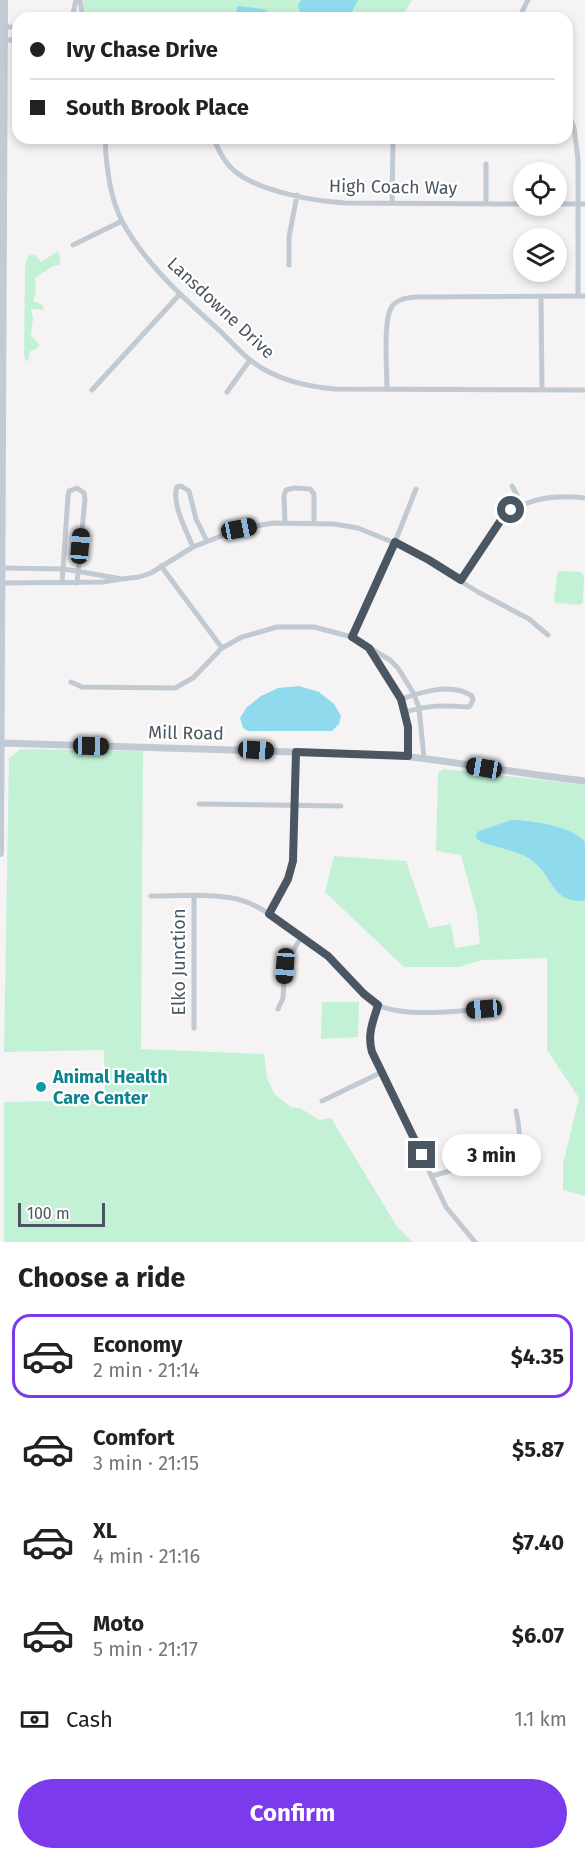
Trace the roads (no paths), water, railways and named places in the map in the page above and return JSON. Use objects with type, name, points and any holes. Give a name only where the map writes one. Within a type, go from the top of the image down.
[{"type":"main road","points":[[0,853],[3,0]]},
{"type":"street","points":[[573,129],[576,138],[578,204],[578,296]]},
{"type":"street","name":"Lansdowne Drive","points":[[105,144],[112,194],[122,221],[142,252],[180,294],[250,360],[267,371],[302,385],[335,389],[585,390]]},
{"type":"street","name":"High Coach Way","points":[[216,144],[224,159],[237,173],[268,188],[297,195],[332,202],[513,204]]},
{"type":"street","points":[[392,203],[393,144]]},
{"type":"street","points":[[486,164],[486,204]]},
{"type":"street","points":[[289,265],[289,237],[297,195]]},
{"type":"street","points":[[567,204],[585,204]]},
{"type":"street","points":[[73,245],[122,221]]},
{"type":"street","points":[[92,390],[180,294]]},
{"type":"street","points":[[387,389],[387,322],[391,307],[402,299],[585,296]]},
{"type":"street","points":[[541,297],[542,390]]},
{"type":"street","points":[[227,392],[250,360]]},
{"type":"street","points":[[193,547],[182,520],[175,492],[177,488],[182,486],[189,491],[196,519],[207,541]]},
{"type":"street","points":[[512,486],[522,504]]},
{"type":"street","points":[[62,583],[68,496],[69,491],[76,488],[84,493],[85,499],[77,583]]},
{"type":"street","points":[[285,523],[284,496],[286,490],[294,488],[310,489],[314,494],[314,523]]},
{"type":"street","points":[[352,637],[416,489]]},
{"type":"street","points":[[461,580],[501,520],[522,504],[548,497],[585,498]]},
{"type":"street","points":[[2,583],[103,582],[139,577],[193,547],[239,529],[285,523],[314,523],[358,528],[395,542],[429,560],[478,592],[529,619],[548,635]]},
{"type":"street","points":[[161,566],[222,648]]},
{"type":"street","points":[[2,568],[64,568],[122,579]]},
{"type":"street","points":[[71,682],[82,687],[175,688],[193,678],[222,648],[242,637],[262,630],[293,625],[314,627],[352,637],[390,660],[398,668],[414,694],[419,708],[424,758]]},
{"type":"street","points":[[369,648],[401,699],[405,712],[408,756]]},
{"type":"street","points":[[401,699],[433,690],[451,690],[468,693],[473,700],[468,708],[445,705],[405,712]]},
{"type":"street","name":"Mill Road","points":[[0,743],[408,756],[585,781]]},
{"type":"street","points":[[269,914],[285,886],[294,852],[296,752]]},
{"type":"street","points":[[199,804],[341,806]]},
{"type":"street","points":[[151,896],[237,899],[254,905],[328,956],[364,994],[378,1005],[397,1010],[452,1012],[501,1007]]},
{"type":"street","name":"Elko Junction","points":[[194,897],[194,1028]]},
{"type":"street","points":[[278,1009],[283,998],[285,966],[301,937]]},
{"type":"street","points":[[378,1005],[369,1041],[446,1207],[475,1242]]},
{"type":"street","points":[[322,1101],[382,1072]]},
{"type":"street","points":[[432,1176],[465,1168],[501,1168],[508,1164],[518,1152],[520,1144],[516,1111]]},
{"type":"water","points":[[301,0],[358,0],[352,12],[300,12],[298,5]]},
{"type":"water","points":[[237,6],[264,9],[268,12],[236,12]]},
{"type":"water","points":[[299,686],[319,692],[334,704],[341,716],[339,724],[332,731],[248,731],[243,728],[240,718],[246,708],[261,696],[278,688]]},
{"type":"water","points":[[511,820],[529,821],[561,828],[579,836],[585,842],[585,899],[583,901],[573,900],[559,893],[541,869],[529,858],[481,842],[476,838],[477,832]]},
{"type":"place","name":"Animal Health Care Center","points":[[41,1087]]}]
